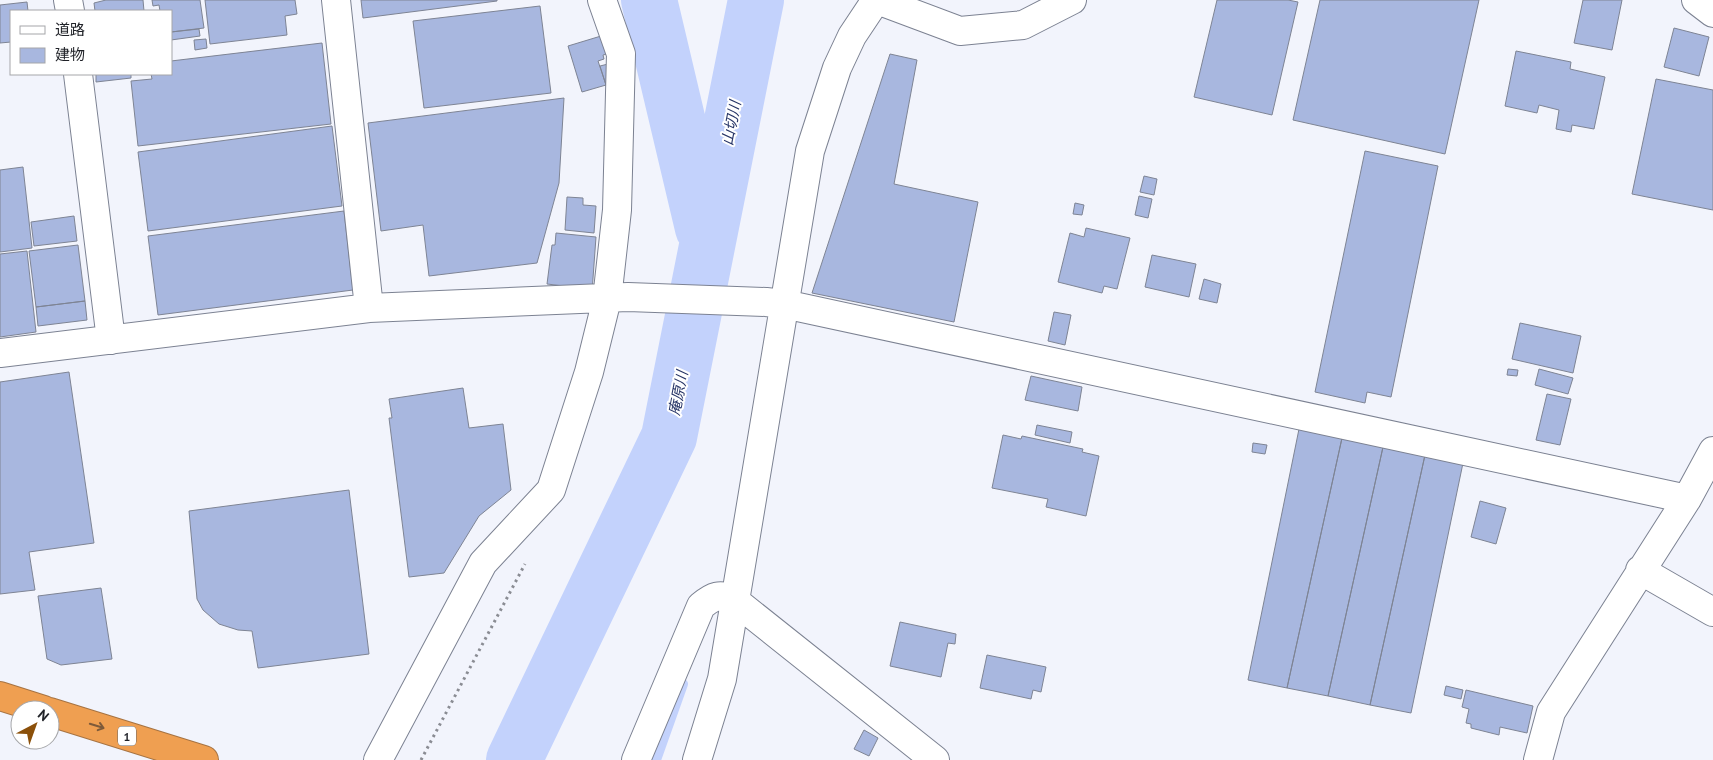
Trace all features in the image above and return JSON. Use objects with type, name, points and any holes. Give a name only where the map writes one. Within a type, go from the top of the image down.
[{"type":"highway","points":[[0,696],[13,700]]},
{"type":"highway","name":"1","points":[[60,715],[204,760]]},
{"type":"street","points":[[336,0],[369,308]]},
{"type":"street","points":[[378,760],[483,563],[551,490],[589,372],[618,298],[617,210],[620,54],[602,0]]},
{"type":"street","points":[[697,760],[722,679],[770,396],[775,303],[810,151],[838,68],[852,36],[877,0],[960,31],[1023,25],[1072,0]]},
{"type":"street","points":[[1696,0],[1713,13]]},
{"type":"street","points":[[78,75],[111,340]]},
{"type":"street","points":[[0,353],[369,308],[618,298],[775,303],[1686,499]]},
{"type":"street","points":[[1538,760],[1550,712],[1686,499],[1713,451]]},
{"type":"street","points":[[1640,570],[1713,612]]},
{"type":"street","points":[[636,760],[701,606],[712,597],[724,595],[734,600],[935,760]]},
{"type":"path","points":[[420,760],[522,573],[528,554]]},
{"type":"building","points":[[106,0],[143,0],[144,10],[95,10],[94,3]]},
{"type":"building","points":[[152,0],[200,0],[204,28],[172,32],[172,10],[160,10],[159,5],[153,6]]},
{"type":"building","points":[[205,0],[295,0],[297,14],[285,16],[287,35],[210,44]]},
{"type":"building","points":[[361,0],[497,0],[497,1],[363,18]]},
{"type":"building","points":[[1217,0],[1288,0],[1298,2],[1272,115],[1194,97]]},
{"type":"building","points":[[1320,0],[1479,0],[1445,154],[1293,120]]},
{"type":"building","points":[[1583,0],[1622,0],[1612,50],[1574,43]]},
{"type":"building","points":[[27,2],[28,10],[10,10],[10,42],[0,43],[0,5]]},
{"type":"building","points":[[540,6],[551,93],[424,108],[413,21]]},
{"type":"building","points":[[1674,28],[1709,37],[1699,76],[1664,67]]},
{"type":"building","points":[[199,29],[200,36],[172,40],[172,32]]},
{"type":"building","points":[[601,36],[607,54],[603,55],[604,59],[598,61],[606,85],[582,92],[568,46]]},
{"type":"building","points":[[206,39],[207,48],[195,50],[194,40]]},
{"type":"building","points":[[322,43],[331,124],[138,146],[131,81],[152,79],[151,75],[172,75],[172,61]]},
{"type":"building","points":[[1516,51],[1571,62],[1570,69],[1605,77],[1594,129],[1572,125],[1571,132],[1556,129],[1559,110],[1539,105],[1537,113],[1505,106]]},
{"type":"building","points":[[890,54],[917,60],[894,184],[978,202],[954,322],[812,293]]},
{"type":"building","points":[[608,64],[612,83],[606,85],[600,66]]},
{"type":"building","points":[[96,75],[131,75],[131,78],[96,82]]},
{"type":"building","points":[[1656,79],[1713,90],[1713,210],[1632,194]]},
{"type":"building","points":[[564,98],[559,183],[537,263],[429,276],[423,225],[381,231],[368,123]]},
{"type":"building","points":[[332,126],[342,206],[148,231],[138,152]]},
{"type":"building","points":[[1365,151],[1438,166],[1391,397],[1367,392],[1365,403],[1315,392]]},
{"type":"building","points":[[23,167],[32,248],[0,252],[0,170]]},
{"type":"building","points":[[1144,176],[1157,179],[1154,195],[1140,192]]},
{"type":"building","points":[[1139,196],[1152,199],[1148,218],[1135,215]]},
{"type":"building","points":[[567,197],[583,198],[583,205],[596,206],[594,233],[565,230]]},
{"type":"building","points":[[1075,203],[1084,205],[1082,215],[1073,214]]},
{"type":"building","points":[[344,211],[353,290],[158,315],[148,236]]},
{"type":"building","points":[[74,216],[77,241],[34,246],[31,222]]},
{"type":"building","points":[[1086,228],[1130,238],[1117,289],[1104,286],[1102,293],[1058,282],[1070,233],[1084,237]]},
{"type":"building","points":[[556,233],[596,237],[592,292],[581,288],[547,284],[552,245],[555,245]]},
{"type":"building","points":[[78,245],[85,301],[36,307],[29,251]]},
{"type":"building","points":[[27,251],[36,332],[0,337],[0,254]]},
{"type":"building","points":[[1152,255],[1196,264],[1189,297],[1145,287]]},
{"type":"building","points":[[1204,279],[1221,284],[1217,303],[1199,299]]},
{"type":"building","points":[[85,301],[87,320],[38,326],[36,307]]},
{"type":"building","points":[[1054,312],[1071,315],[1065,345],[1048,341]]},
{"type":"building","points":[[1520,323],[1581,336],[1573,373],[1512,359]]},
{"type":"building","points":[[1508,369],[1518,370],[1517,376],[1507,375]]},
{"type":"building","points":[[1539,369],[1573,378],[1568,394],[1535,385]]},
{"type":"building","points":[[69,372],[94,543],[29,552],[35,590],[0,594],[0,382]]},
{"type":"building","points":[[1031,376],[1082,387],[1078,411],[1025,400]]},
{"type":"building","points":[[463,388],[469,428],[503,424],[511,490],[479,516],[444,573],[409,577],[389,418],[392,418],[389,399]]},
{"type":"building","points":[[1547,394],[1571,399],[1560,445],[1536,440]]},
{"type":"building","points":[[1037,425],[1072,432],[1070,443],[1035,435]]},
{"type":"building","points":[[1299,429],[1342,438],[1287,688],[1248,680]]},
{"type":"building","points":[[1003,435],[1021,439],[1022,436],[1083,449],[1082,452],[1099,456],[1086,516],[1046,507],[1048,499],[992,488]]},
{"type":"building","points":[[1342,438],[1383,447],[1328,696],[1287,688]]},
{"type":"building","points":[[1253,443],[1267,445],[1265,454],[1252,452]]},
{"type":"building","points":[[1383,447],[1425,455],[1370,705],[1328,696]]},
{"type":"building","points":[[1425,455],[1463,463],[1411,713],[1370,705]]},
{"type":"building","points":[[349,490],[369,654],[258,668],[252,631],[238,630],[219,624],[203,610],[197,599],[189,511]]},
{"type":"building","points":[[1480,501],[1506,508],[1496,544],[1471,537]]},
{"type":"building","points":[[101,588],[112,659],[61,665],[47,659],[38,596]]},
{"type":"building","points":[[900,622],[956,634],[955,644],[948,643],[941,677],[890,666]]},
{"type":"building","points":[[987,655],[1046,667],[1041,692],[1033,690],[1031,699],[980,688]]},
{"type":"building","points":[[1446,686],[1463,690],[1461,699],[1444,695]]},
{"type":"building","points":[[1466,690],[1533,706],[1527,733],[1500,727],[1499,735],[1471,728],[1471,724],[1466,723],[1469,709],[1462,707]]},
{"type":"building","points":[[864,730],[878,738],[869,756],[854,749]]},
{"type":"waterway","name":"庵原川","points":[[649,0],[703,228]]},
{"type":"waterway","name":"庵原川","points":[[514,760],[669,437],[756,0]]},
{"type":"waterway","points":[[656,760],[683,684]]},
{"type":"water label","name":"山切川","points":[[731,123]]}]
